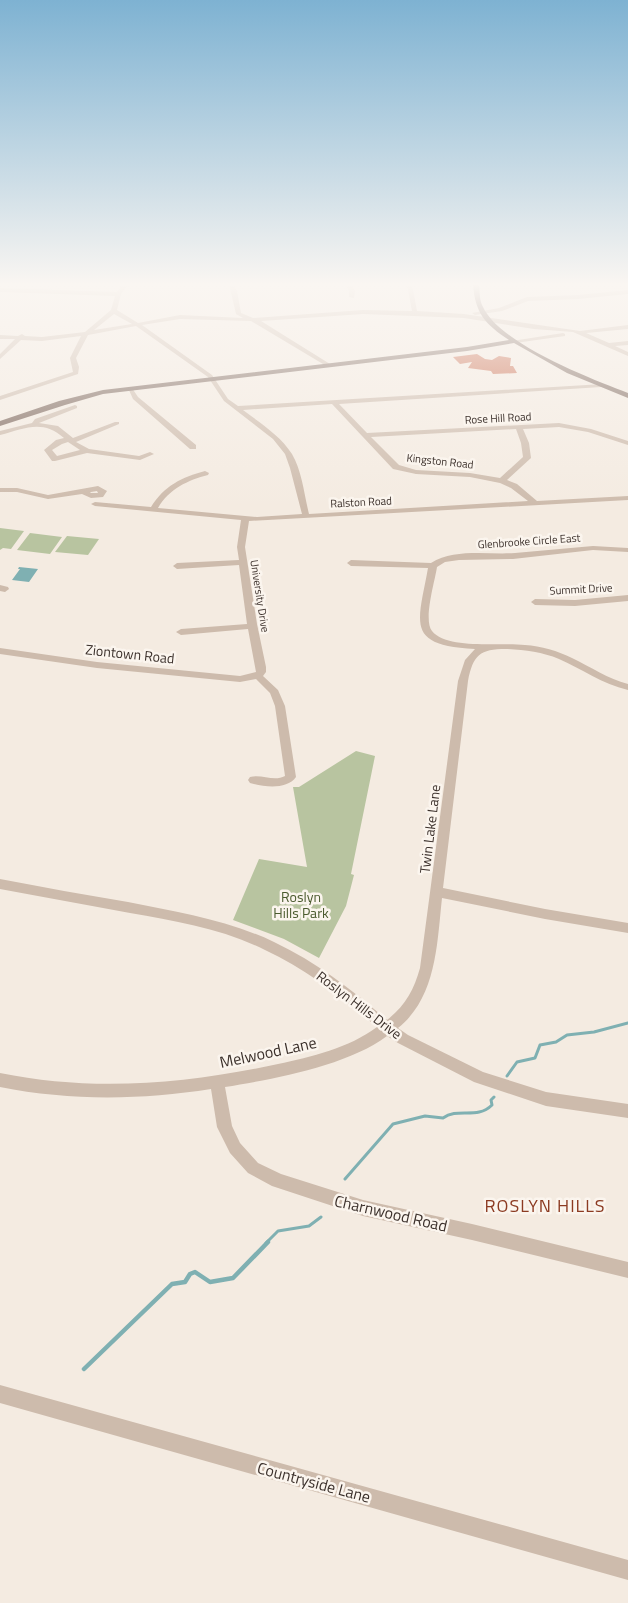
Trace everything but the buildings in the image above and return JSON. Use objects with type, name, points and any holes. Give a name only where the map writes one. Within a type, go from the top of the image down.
[{"type":"main road","points":[[0,424],[86,396],[374,359]]},
{"type":"main road","points":[[547,359],[628,396]]},
{"type":"street","points":[[0,398],[76,373],[73,359]]},
{"type":"street","points":[[184,359],[212,379],[224,398],[275,438],[288,454],[294,468],[306,516]]},
{"type":"street","points":[[318,359],[328,365]]},
{"type":"street","points":[[237,408],[546,390],[601,385]]},
{"type":"street","points":[[130,389],[135,398],[193,447]]},
{"type":"street","name":"Kingston Road","points":[[334,402],[367,435],[391,463],[402,469],[502,480],[514,486],[535,503]]},
{"type":"street","points":[[34,425],[37,420],[75,407]]},
{"type":"street","points":[[87,451],[56,459],[48,450],[59,442],[71,440],[117,424]]},
{"type":"street","points":[[0,433],[16,427],[34,425],[56,427],[77,446],[87,451],[128,456],[147,452]]},
{"type":"street","points":[[502,480],[527,458],[525,443],[518,426]]},
{"type":"street","name":"Rose Hill Road","points":[[367,435],[518,426],[572,427],[589,430],[628,443]]},
{"type":"street","points":[[153,510],[161,496],[168,489],[195,475],[205,473]]},
{"type":"street","points":[[0,490],[17,490],[48,497],[86,491]]},
{"type":"street","name":"Ralston Road","points":[[95,504],[245,519],[628,498]]},
{"type":"street","name":"University Drive","points":[[245,519],[241,538],[252,626],[261,667],[261,672],[258,676]]},
{"type":"street","name":"Glenbrooke Circle East","points":[[433,566],[442,560],[459,557],[501,557],[593,548],[628,550]]},
{"type":"street","points":[[177,566],[243,562]]},
{"type":"street","points":[[350,563],[433,566],[423,626],[427,633],[447,643],[517,646],[544,651],[568,659],[610,682],[628,687]]},
{"type":"street","name":"Summit Drive","points":[[535,602],[575,603],[628,598]]},
{"type":"street","points":[[181,632],[252,626]]},
{"type":"street","name":"Twin Lake Lane","points":[[487,646],[478,650],[468,661],[462,681],[438,892],[545,914],[628,928]]},
{"type":"street","points":[[0,661],[4,651]]},
{"type":"street","name":"Ziontown Road","points":[[4,651],[97,665],[230,678],[247,679],[258,676]]},
{"type":"street","points":[[254,780],[280,782],[286,781],[291,777],[280,706],[274,692],[258,676]]},
{"type":"street","name":"Roslyn Hills Drive","points":[[0,884],[186,918],[234,931],[270,946],[317,972],[342,989],[387,1028],[430,1054],[501,1085],[566,1103],[628,1111]]},
{"type":"street","name":"Melwood Lane","points":[[0,1080],[58,1089],[87,1091],[169,1087],[279,1071],[312,1062],[368,1041],[400,1018],[412,1005],[424,981],[438,892]]},
{"type":"street","name":"Charnwood Road","points":[[217,1081],[225,1128],[231,1142],[243,1159],[253,1168],[278,1182],[363,1208],[628,1270]]},
{"type":"street","name":"Countryside Lane","points":[[0,1394],[628,1570]]},
{"type":"green space","points":[[0,528],[24,531],[11,549],[3,548],[0,550]]},
{"type":"green space","points":[[30,533],[62,537],[50,554],[17,550]]},
{"type":"green space","points":[[67,536],[99,539],[88,555],[55,552]]},
{"type":"green space","name":"Roslyn Hills Park","points":[[356,751],[375,756],[351,874],[354,875],[346,906],[319,958],[284,939],[233,920],[259,859],[307,867],[293,787],[299,787]]},
{"type":"water","points":[[19,567],[38,569],[29,582],[12,580],[20,569],[18,569]]},
{"type":"waterway","points":[[507,1076],[517,1062],[535,1058],[540,1045],[556,1042],[567,1035],[594,1032],[628,1023]]},
{"type":"waterway","points":[[345,1179],[393,1124],[425,1116],[443,1118],[455,1113],[480,1112],[492,1105],[491,1100],[494,1097]]},
{"type":"waterway","points":[[266,1243],[278,1231],[309,1226],[321,1217]]},
{"type":"waterway","points":[[84,1369],[172,1284],[185,1282],[190,1274],[195,1272],[210,1282],[233,1278],[268,1242]]},
{"type":"district","name":"ROSLYN HILLS","points":[[545,1206]]}]
